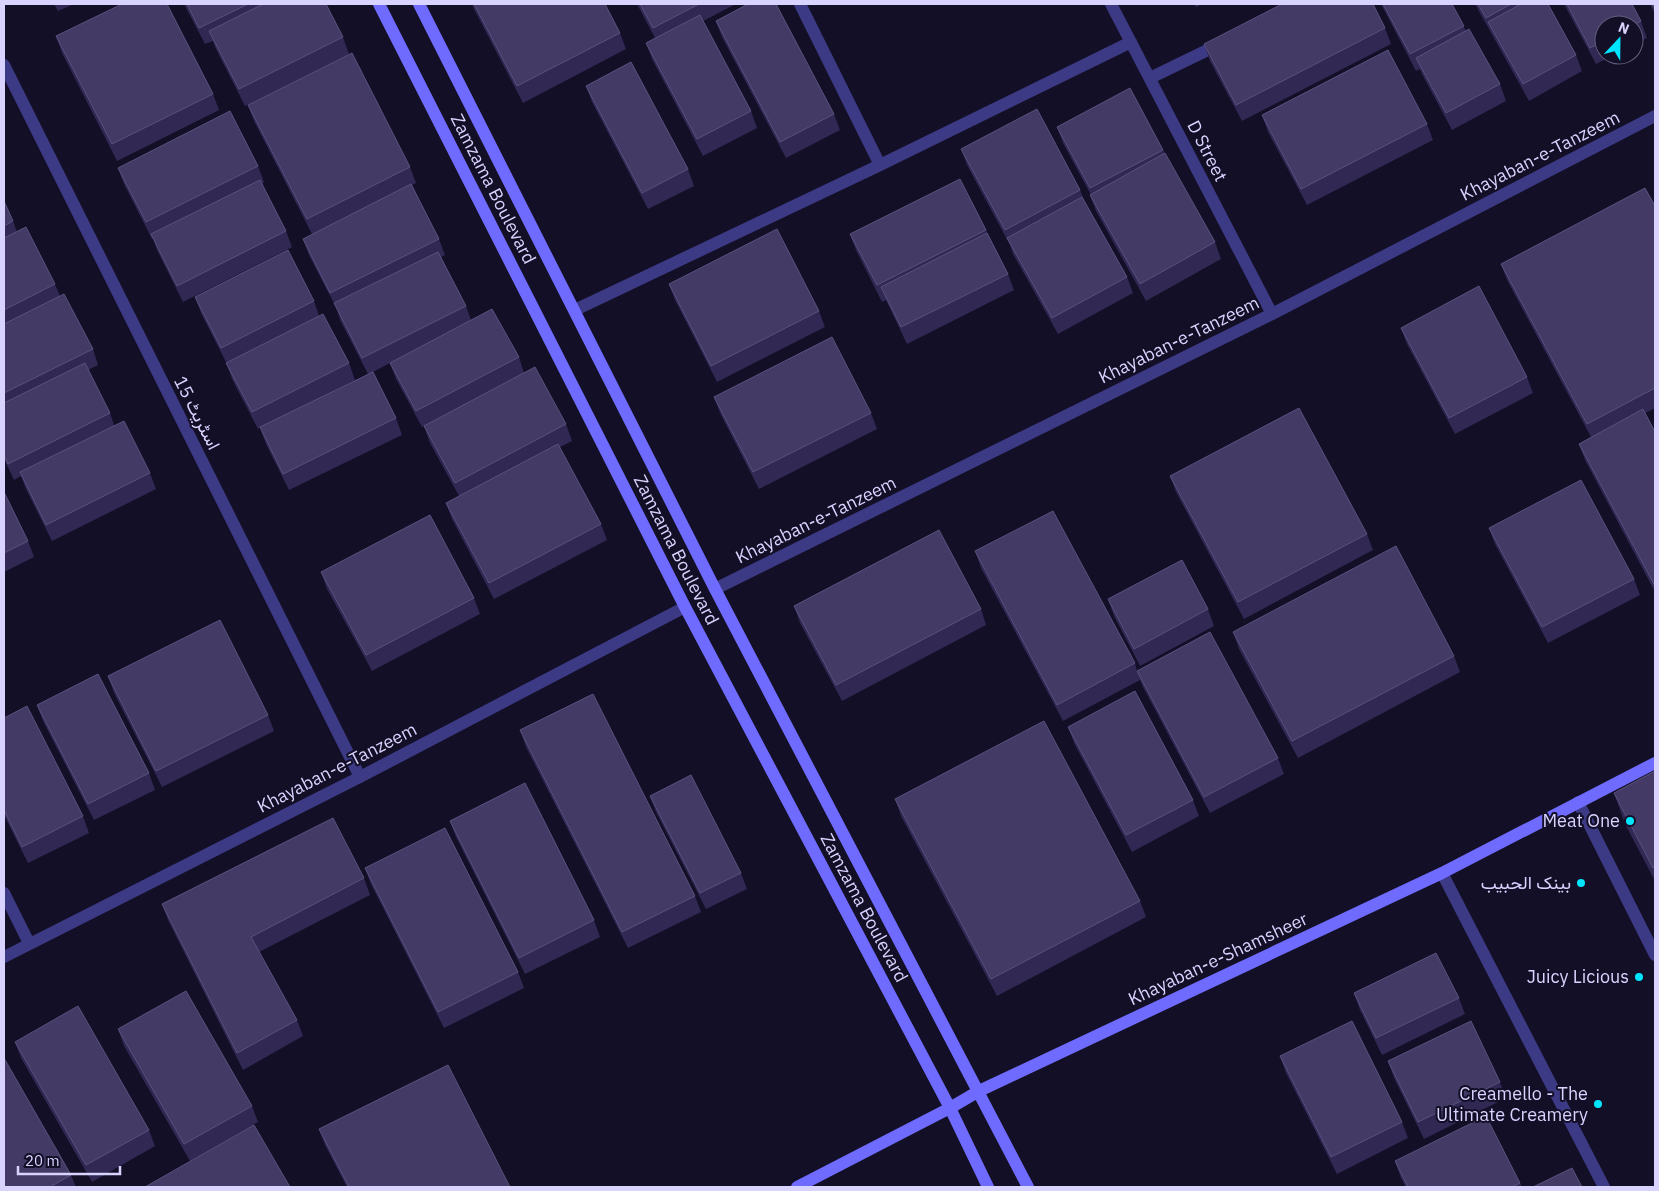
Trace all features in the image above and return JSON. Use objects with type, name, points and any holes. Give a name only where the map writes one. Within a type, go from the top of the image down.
[{"type":"main road","name":"Zamzama Boulevard","points":[[379,4],[685,607],[950,1108],[988,1187]]},
{"type":"main road","name":"Zamzama Boulevard","points":[[419,4],[715,589],[1028,1187]]},
{"type":"main road","name":"Khayaban-e-Shamsheer","points":[[798,1187],[979,1091],[1442,873],[1655,763]]},
{"type":"street","points":[[800,4],[880,165]]},
{"type":"street","name":"D Street","points":[[1111,4],[1272,314]]},
{"type":"street","points":[[1150,78],[1230,39]]},
{"type":"street","points":[[575,310],[880,165],[1131,42]]},
{"type":"street","name":"اسٹریٹ 15","points":[[4,66],[360,777]]},
{"type":"street","name":"Khayaban-e-Tanzeem","points":[[715,589],[1272,314],[1655,116]]},
{"type":"street","name":"Khayaban-e-Tanzeem","points":[[4,957],[360,777],[685,607]]},
{"type":"street","points":[[1578,802],[1655,955]]},
{"type":"street","points":[[1442,873],[1604,1187]]},
{"type":"street","points":[[4,894],[29,943]]},
{"type":"building","points":[[122,4],[167,4],[213,94],[112,144],[56,36]]},
{"type":"building","points":[[187,4],[248,4],[199,28]]},
{"type":"building","points":[[263,4],[326,4],[343,37],[239,89],[209,31]]},
{"type":"building","points":[[474,4],[605,4],[620,33],[517,86]]},
{"type":"building","points":[[640,4],[699,4],[653,28]]},
{"type":"building","points":[[748,4],[776,4],[834,114],[780,142],[716,21]]},
{"type":"building","points":[[1282,4],[1373,4],[1385,28],[1236,105],[1204,44]]},
{"type":"building","points":[[1383,4],[1452,4],[1464,26],[1410,54]]},
{"type":"building","points":[[1478,4],[1511,4],[1486,18]]},
{"type":"building","points":[[1521,4],[1548,4],[1576,55],[1523,84],[1488,22]]},
{"type":"building","points":[[1567,4],[1632,4],[1638,15],[1594,15],[1594,46],[1590,48]]},
{"type":"building","points":[[700,15],[751,111],[697,139],[646,43]]},
{"type":"building","points":[[1469,29],[1500,84],[1446,113],[1416,58]]},
{"type":"building","points":[[1388,50],[1427,124],[1301,189],[1262,115]]},
{"type":"building","points":[[352,53],[410,167],[307,219],[248,105]]},
{"type":"building","points":[[631,62],[688,169],[642,193],[586,86]]},
{"type":"building","points":[[1130,88],[1163,150],[1090,188],[1057,127]]},
{"type":"building","points":[[1037,109],[1080,190],[1005,230],[961,149]]},
{"type":"building","points":[[230,111],[258,166],[146,222],[118,168]]},
{"type":"building","points":[[1165,153],[1215,242],[1140,284],[1090,195]]},
{"type":"building","points":[[960,179],[986,230],[877,285],[850,234]]},
{"type":"building","points":[[260,180],[286,231],[177,286],[151,234]]},
{"type":"building","points":[[411,184],[439,239],[330,293],[303,239]]},
{"type":"building","points":[[1645,188],[1655,206],[1655,388],[1587,424],[1501,264]]},
{"type":"building","points":[[1082,197],[1127,277],[1052,318],[1007,238]]},
{"type":"building","points":[[4,201],[13,221],[4,226]]},
{"type":"building","points":[[26,227],[55,284],[4,310],[4,238]]},
{"type":"building","points":[[777,229],[819,311],[711,366],[669,284]]},
{"type":"building","points":[[987,233],[1008,274],[901,327],[881,287]]},
{"type":"building","points":[[288,250],[314,301],[221,348],[195,297]]},
{"type":"building","points":[[438,252],[466,306],[362,358],[334,303]]},
{"type":"building","points":[[1479,286],[1527,377],[1449,418],[1401,328]]},
{"type":"building","points":[[64,294],[93,349],[4,393],[4,324]]},
{"type":"building","points":[[492,309],[519,357],[416,411],[390,363]]},
{"type":"building","points":[[323,314],[349,363],[252,412],[226,363]]},
{"type":"building","points":[[832,337],[871,413],[753,472],[714,397]]},
{"type":"building","points":[[85,363],[110,413],[8,464],[4,455],[4,403]]},
{"type":"building","points":[[535,367],[566,424],[455,483],[424,426]]},
{"type":"building","points":[[373,372],[396,418],[283,474],[260,427]]},
{"type":"building","points":[[1299,408],[1367,534],[1238,602],[1170,476]]},
{"type":"building","points":[[1643,409],[1655,432],[1655,586],[1579,444]]},
{"type":"building","points":[[124,421],[150,473],[46,525],[20,472]]},
{"type":"building","points":[[558,444],[601,524],[489,583],[446,503]]},
{"type":"building","points":[[1581,480],[1634,579],[1542,627],[1489,528]]},
{"type":"building","points":[[4,492],[28,541],[4,553]]},
{"type":"building","points":[[1053,511],[1135,663],[1057,705],[975,551]]},
{"type":"building","points":[[430,515],[474,598],[366,655],[321,572]]},
{"type":"building","points":[[939,530],[981,609],[836,685],[794,606]]},
{"type":"building","points":[[1396,546],[1454,656],[1292,741],[1233,632]]},
{"type":"building","points":[[1182,560],[1208,609],[1134,649],[1108,599]]},
{"type":"building","points":[[220,620],[268,715],[156,771],[108,676]]},
{"type":"building","points":[[1210,632],[1278,758],[1204,797],[1137,671]]},
{"type":"building","points":[[98,674],[149,773],[88,804],[37,705]]},
{"type":"building","points":[[1135,691],[1193,800],[1126,835],[1068,727]]},
{"type":"building","points":[[593,694],[695,896],[622,932],[520,730]]},
{"type":"building","points":[[27,706],[83,816],[22,847],[4,810],[4,718]]},
{"type":"building","points":[[1044,721],[1140,901],[991,979],[895,799]]},
{"type":"building","points":[[1655,771],[1655,867],[1653,868],[1614,793]]},
{"type":"building","points":[[691,775],[741,873],[700,893],[650,796]]},
{"type":"building","points":[[525,783],[594,920],[519,958],[450,821]]},
{"type":"building","points":[[333,818],[364,878],[251,937],[297,1020],[237,1053],[162,904]]},
{"type":"building","points":[[445,828],[518,972],[438,1012],[365,868]]},
{"type":"building","points":[[1436,953],[1459,998],[1376,1038],[1354,993]]},
{"type":"building","points":[[186,991],[252,1106],[184,1144],[118,1029]]},
{"type":"building","points":[[78,1006],[149,1130],[86,1165],[15,1042]]},
{"type":"building","points":[[1352,1021],[1402,1122],[1331,1157],[1280,1056]]},
{"type":"building","points":[[1471,1021],[1500,1082],[1418,1122],[1388,1061]]},
{"type":"building","points":[[4,1058],[71,1175],[50,1187],[4,1187]]},
{"type":"building","points":[[448,1065],[510,1187],[349,1187],[319,1129]]},
{"type":"building","points":[[1486,1116],[1520,1183],[1512,1187],[1408,1187],[1395,1161]]},
{"type":"building","points":[[254,1125],[290,1187],[145,1187]]},
{"type":"building","points":[[1572,1168],[1582,1187],[1533,1187]]},
{"type":"place","name":"Meat One","points":[[1630,821]]},
{"type":"place","name":"بينک الحبيب","points":[[1581,883]]},
{"type":"place","name":"Juicy Licious","points":[[1639,977]]},
{"type":"place","name":"Creamello - The Ultimate Creamery","points":[[1598,1104]]}]
